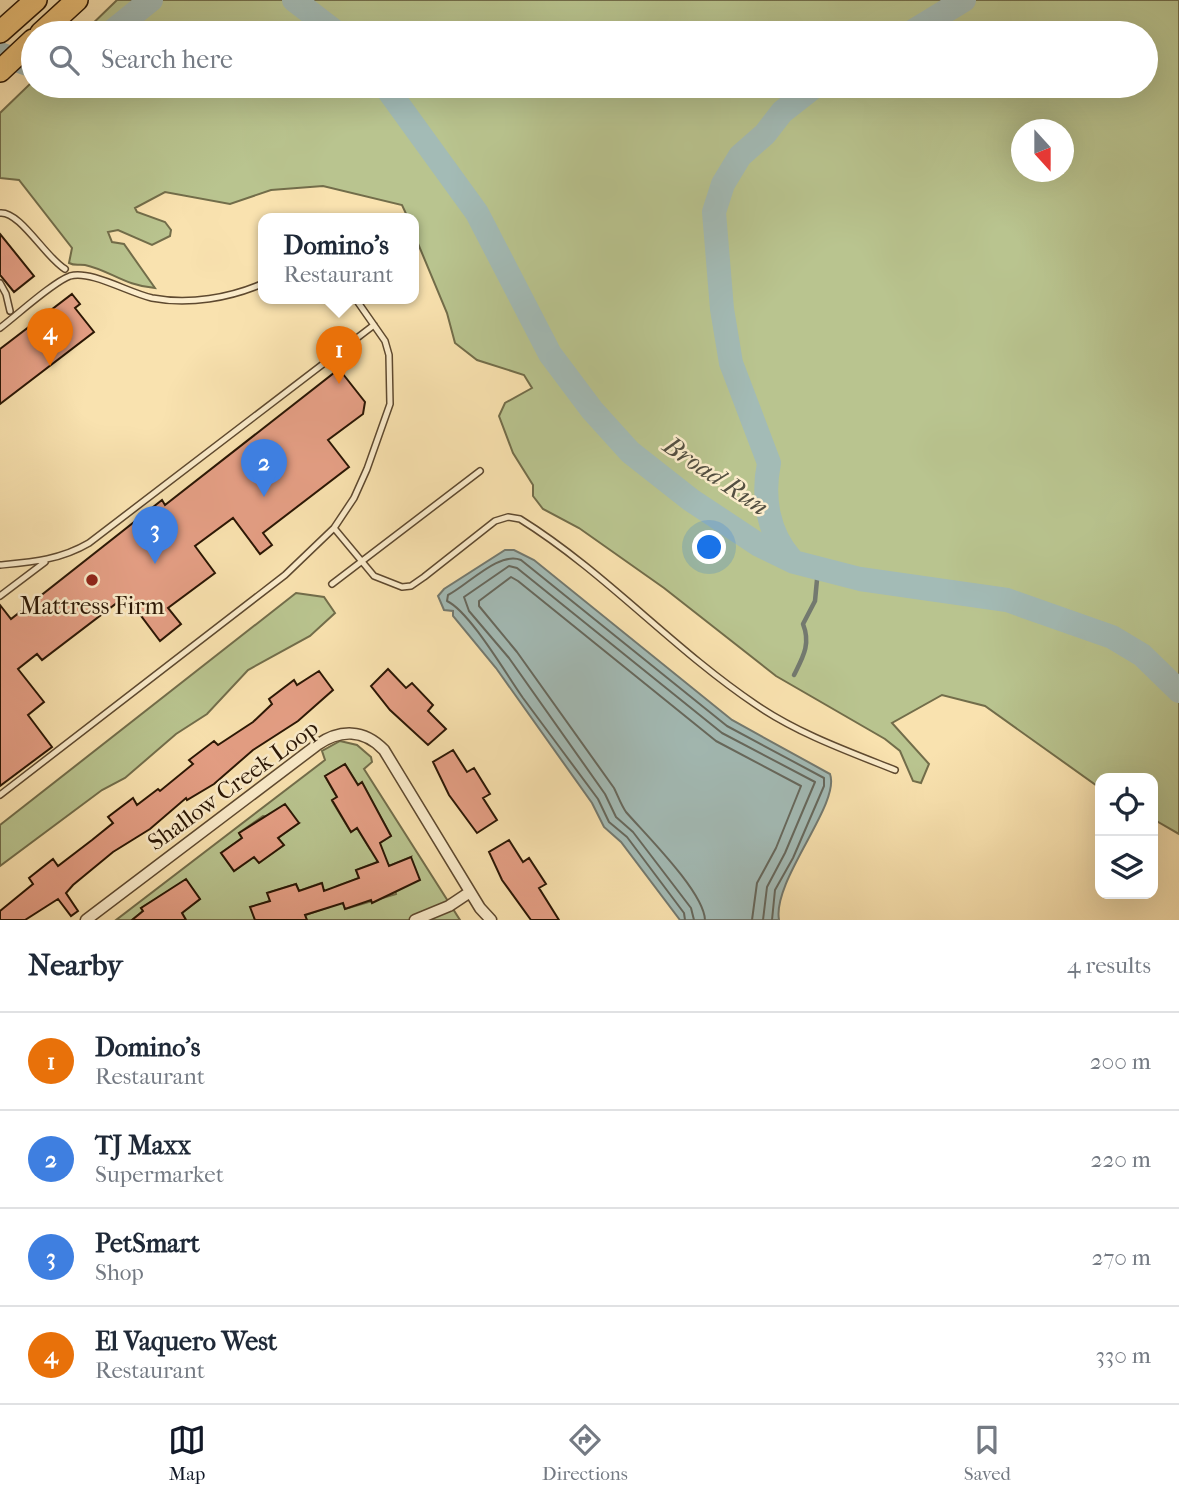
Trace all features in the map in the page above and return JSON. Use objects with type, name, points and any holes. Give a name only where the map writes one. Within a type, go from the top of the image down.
[{"type":"highway","points":[[0,32],[36,0]]},
{"type":"highway","points":[[54,21],[70,7]]},
{"type":"highway","points":[[0,71],[21,51]]},
{"type":"street","name":"Shallow Creek Loop","points":[[86,920],[317,745],[330,736],[348,733],[363,735],[384,750],[470,892],[491,920]]},
{"type":"street","points":[[415,920],[449,906],[470,892]]},
{"type":"lane","points":[[0,213],[18,218],[45,254],[65,270]]},
{"type":"lane","points":[[0,328],[69,276],[90,276],[141,295],[182,300],[236,294],[258,285]]},
{"type":"lane","points":[[0,283],[6,293],[10,311]]},
{"type":"lane","points":[[0,795],[285,575],[334,528],[367,469],[390,404],[389,355],[385,341],[359,304]]},
{"type":"lane","points":[[0,565],[45,561],[73,553],[89,544],[374,325]]},
{"type":"lane","points":[[332,584],[480,471]]},
{"type":"lane","points":[[334,528],[378,579],[389,584],[411,586],[495,521],[508,517],[520,519],[597,576],[756,705],[800,730],[895,770]]},
{"type":"lane","points":[[0,596],[45,561]]},
{"type":"green space","points":[[117,0],[1179,0],[1179,834],[1158,822],[1158,773],[1095,773],[1095,784],[985,706],[942,695],[892,723],[929,764],[921,783],[913,781],[900,751],[885,739],[776,676],[664,588],[579,528],[543,509],[533,496],[533,485],[513,453],[499,416],[505,403],[532,388],[524,375],[477,360],[455,343],[447,313],[419,246],[419,213],[406,213],[402,205],[323,186],[271,190],[230,204],[165,192],[135,208],[137,212],[165,222],[171,230],[170,236],[152,245],[118,230],[108,232],[112,242],[124,244],[155,288],[135,284],[94,267],[69,263],[72,248],[19,180],[0,178],[0,113],[21,93],[21,98],[1158,98],[1158,21],[95,21]]},
{"type":"green space","points":[[296,593],[324,597],[335,613],[310,636],[248,670],[207,714],[176,734],[125,778],[102,790],[0,866],[0,825]]},
{"type":"green space","points":[[340,741],[357,745],[371,757],[372,762],[364,769],[460,920],[301,920],[306,918],[305,915],[329,907],[321,883],[299,891],[296,884],[268,893],[270,901],[251,907],[255,920],[186,920],[182,913],[200,899],[186,880],[141,908],[143,911],[132,920],[116,920],[325,760],[322,751]],"holes":[[[345,764],[358,785],[362,783],[391,836],[370,849],[357,828],[351,832],[332,801],[337,797],[325,776]],[[263,816],[299,823],[278,838],[283,845],[259,863],[254,857],[234,871],[221,853],[242,838],[239,833]],[[411,857],[395,889],[396,894],[345,909],[337,886],[359,878],[356,870],[385,859],[389,866]]]},
{"type":"water","points":[[505,550],[514,550],[534,560],[732,720],[830,774],[831,787],[826,804],[786,885],[780,903],[779,920],[680,920],[621,842],[604,827],[592,803],[496,668],[453,616],[453,611],[444,610],[438,596],[444,589]]},
{"type":"building","points":[[0,234],[34,276],[14,292],[0,275]]},
{"type":"building","points":[[72,294],[80,304],[75,308],[94,332],[0,404],[0,349]]},
{"type":"building","points":[[339,369],[365,402],[363,414],[328,440],[349,467],[263,533],[272,545],[260,554],[233,518],[195,546],[215,573],[168,608],[181,624],[160,641],[126,596],[42,660],[37,654],[18,669],[44,702],[28,715],[52,747],[0,786],[0,605],[11,619],[162,500],[165,505]]},
{"type":"building","points":[[388,669],[406,688],[412,683],[433,705],[428,711],[446,729],[428,745],[390,710],[371,686]]},
{"type":"building","points":[[319,671],[333,690],[298,721],[253,750],[214,784],[187,800],[186,798],[150,829],[113,852],[73,885],[66,893],[78,911],[71,916],[58,899],[25,920],[0,920],[0,911],[33,884],[29,878],[53,859],[58,866],[113,823],[108,817],[133,798],[137,805],[158,789],[160,791],[193,764],[189,760],[214,741],[218,745],[253,722],[272,704],[269,699],[294,680],[297,685]]},
{"type":"building","points":[[453,750],[467,772],[474,768],[490,794],[483,798],[497,820],[477,833],[449,795],[433,762]]},
{"type":"building","points":[[345,764],[358,785],[362,782],[391,836],[380,843],[389,866],[411,857],[420,880],[372,903],[371,900],[345,909],[343,903],[305,915],[307,920],[255,920],[250,907],[270,901],[267,893],[296,884],[299,891],[322,883],[324,891],[359,878],[356,870],[378,862],[357,828],[351,832],[332,800],[337,797],[325,776]]},
{"type":"building","points":[[285,804],[299,823],[278,838],[284,845],[259,863],[254,857],[234,871],[221,853],[242,838],[239,833]]},
{"type":"building","points":[[509,840],[523,862],[529,858],[546,884],[539,888],[559,920],[531,920],[502,880],[489,852]]},
{"type":"building","points":[[186,879],[200,899],[182,913],[186,920],[132,920],[143,911],[141,908]]},
{"type":"waterway","name":"Broad Run","points":[[125,21],[151,0]]},
{"type":"waterway","name":"Broad Run","points":[[294,0],[321,21]]},
{"type":"waterway","points":[[930,21],[964,0]]},
{"type":"waterway","name":"Broad Run","points":[[0,54],[21,62]]},
{"type":"waterway","name":"Broad Run","points":[[394,98],[477,213],[550,354],[592,410],[630,452],[691,500],[759,545],[794,562],[860,579],[1007,600],[1112,637],[1142,655],[1179,691]]},
{"type":"waterway","points":[[791,559],[772,526],[766,489],[769,463],[731,363],[722,309],[714,212],[723,184],[740,156],[765,134],[782,112],[800,98]]},
{"type":"waterway","points":[[794,675],[805,650],[803,624],[815,601],[818,569]]},
{"type":"place","name":"El Vaquero West","points":[[50,366]]},
{"type":"place","name":"Domino's","points":[[339,384]]},
{"type":"place","name":"TJ Maxx","points":[[264,497]]},
{"type":"place","name":"PetSmart","points":[[155,564]]},
{"type":"place","name":"Mattress Firm","points":[[92,580]]}]
